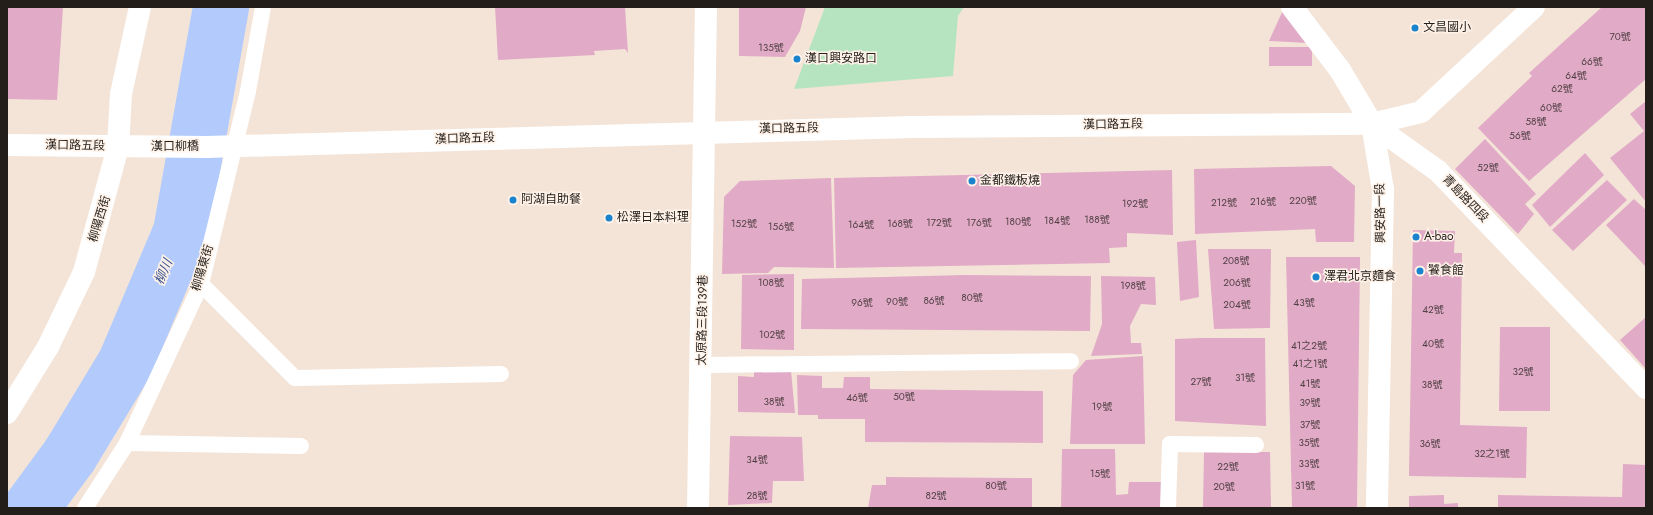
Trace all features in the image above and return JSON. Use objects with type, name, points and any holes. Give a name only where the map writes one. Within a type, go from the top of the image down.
[{"type":"street","name":"柳陽西街","points":[[7,413],[48,347],[84,272],[118,147],[121,94],[140,7]]},
{"type":"street","name":"太原路三段139巷","points":[[698,508],[703,365],[706,7]]},
{"type":"street","name":"青島路四段","points":[[1292,7],[1340,70],[1372,124],[1438,171],[1646,388]]},
{"type":"street","points":[[1372,124],[1421,112],[1534,7]]},
{"type":"street","name":"漢口路五段","points":[[207,147],[912,127],[1372,124]]},
{"type":"street","name":"興安路一段","points":[[1372,124],[1383,190],[1378,508]]},
{"type":"street","name":"漢口路五段","points":[[7,145],[143,148]]},
{"type":"street","name":"漢口柳橋","points":[[143,148],[207,147]]},
{"type":"lane","name":"柳陽東街","points":[[85,508],[127,443],[201,284],[232,146],[248,91],[263,7]]},
{"type":"lane","points":[[201,284],[294,378],[501,374]]},
{"type":"lane","points":[[703,365],[1071,361]]},
{"type":"lane","points":[[127,443],[301,446]]},
{"type":"lane","points":[[1168,508],[1170,444],[1256,445]]},
{"type":"green space","points":[[825,7],[964,7],[958,16],[953,76],[794,89]]},
{"type":"building","points":[[7,7],[63,7],[57,100],[7,99]]},
{"type":"building","points":[[495,7],[625,7],[628,53],[625,49],[594,51],[595,55],[498,60]]},
{"type":"building","points":[[739,7],[806,7],[800,31],[785,57],[739,56]]},
{"type":"building","points":[[1602,7],[1646,7],[1646,79],[1529,181],[1478,128],[1532,76],[1529,73]]},
{"type":"building","points":[[1284,8],[1308,43],[1269,41]]},
{"type":"building","points":[[1269,47],[1312,47],[1312,66],[1269,66]]},
{"type":"building","points":[[1646,101],[1646,202],[1610,158],[1644,131],[1630,114]]},
{"type":"building","points":[[1485,139],[1536,194],[1525,204],[1534,214],[1518,234],[1455,169]]},
{"type":"building","points":[[1585,153],[1604,175],[1550,227],[1532,205]]},
{"type":"building","points":[[1331,166],[1355,186],[1354,242],[1316,242],[1315,229],[1195,234],[1194,169]]},
{"type":"building","points":[[1172,170],[1173,235],[1127,233],[1127,247],[1109,248],[1110,263],[836,268],[834,178]]},
{"type":"building","points":[[831,178],[834,268],[774,267],[768,273],[722,274],[724,197],[740,181]]},
{"type":"building","points":[[1607,180],[1627,200],[1573,251],[1552,230]]},
{"type":"building","points":[[1634,199],[1646,210],[1646,267],[1606,225]]},
{"type":"building","points":[[1413,230],[1455,231],[1454,253],[1462,253],[1460,425],[1527,427],[1526,478],[1409,476]]},
{"type":"building","points":[[1196,240],[1199,297],[1180,301],[1177,242]]},
{"type":"building","points":[[1208,249],[1271,249],[1270,328],[1214,329]]},
{"type":"building","points":[[1286,257],[1360,257],[1357,508],[1292,508]]},
{"type":"building","points":[[794,274],[794,350],[741,349],[742,275]]},
{"type":"building","points":[[965,275],[1091,276],[1090,331],[801,329],[802,279]]},
{"type":"building","points":[[1101,276],[1155,277],[1156,305],[1141,304],[1130,326],[1131,343],[1141,343],[1142,354],[1091,356],[1102,324]]},
{"type":"building","points":[[1646,317],[1646,369],[1620,340]]},
{"type":"building","points":[[1500,327],[1550,327],[1550,411],[1499,411]]},
{"type":"building","points":[[1265,338],[1266,426],[1175,421],[1175,339]]},
{"type":"building","points":[[1143,356],[1145,444],[1070,444],[1073,375],[1086,360]]},
{"type":"building","points":[[754,371],[791,371],[795,413],[738,412],[738,376],[754,377]]},
{"type":"building","points":[[797,375],[822,376],[822,388],[843,388],[844,377],[870,377],[870,389],[1043,391],[1043,443],[865,442],[865,419],[818,419],[818,415],[798,415]]},
{"type":"building","points":[[730,436],[802,437],[804,481],[773,481],[772,503],[728,505]]},
{"type":"building","points":[[1062,449],[1115,449],[1116,495],[1128,494],[1129,482],[1167,482],[1166,508],[1061,508]]},
{"type":"building","points":[[1204,452],[1270,452],[1271,508],[1203,508]]},
{"type":"building","points":[[1623,464],[1646,465],[1646,508],[1498,508],[1498,495],[1622,497]]},
{"type":"building","points":[[886,477],[1032,478],[1032,508],[868,508],[872,485],[886,485]]},
{"type":"building","points":[[1444,495],[1444,504],[1458,503],[1458,508],[1409,508],[1409,496]]},
{"type":"waterway","name":"柳川","points":[[31,508],[70,455],[126,362],[181,232],[221,7]]},
{"type":"place","name":"文昌國小","points":[[1415,28]]},
{"type":"place","name":"漢口興安路口","points":[[797,59]]},
{"type":"place","name":"金都鐵板燒","points":[[972,181]]},
{"type":"place","name":"阿湖自助餐","points":[[513,200]]},
{"type":"place","name":"松澤日本料理","points":[[609,218]]},
{"type":"place","name":"A-bao","points":[[1416,237]]},
{"type":"place","name":"饕食館","points":[[1420,271]]},
{"type":"place","name":"澤君北京麵食","points":[[1316,277]]}]
